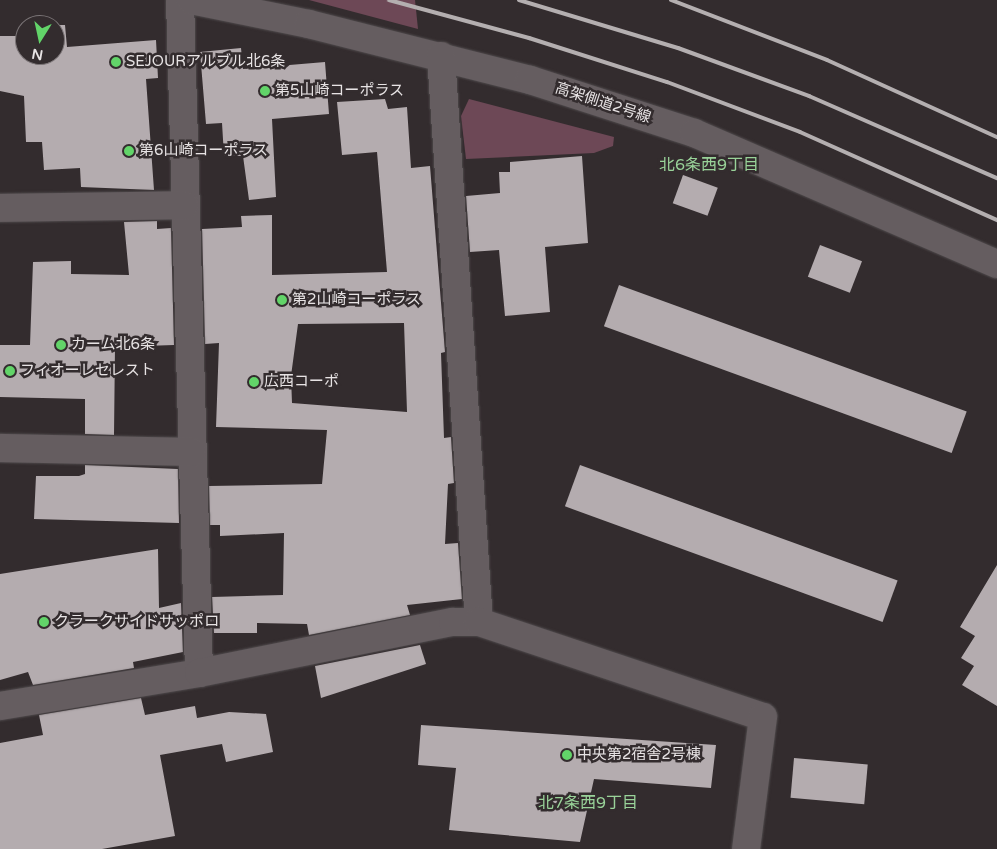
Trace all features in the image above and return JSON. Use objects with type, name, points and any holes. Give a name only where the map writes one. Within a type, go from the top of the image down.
[{"type":"street","points":[[180,0],[184,205],[199,673]]},
{"type":"street","name":"高架側道2号線","points":[[191,0],[441,56],[530,80],[694,133],[834,190],[997,264]]},
{"type":"street","points":[[441,56],[479,622]]},
{"type":"street","points":[[0,208],[184,205]]},
{"type":"street","points":[[0,448],[192,452]]},
{"type":"street","points":[[0,706],[199,673],[453,622],[479,622],[764,717],[746,849]]},
{"type":"shaded area","points":[[309,0],[415,0],[418,29]]},
{"type":"shaded area","points":[[469,99],[614,137],[613,146],[594,153],[466,159],[461,116]]},
{"type":"building","points":[[65,25],[67,47],[156,40],[158,78],[146,79],[154,190],[81,187],[80,168],[44,170],[42,142],[26,142],[24,96],[0,91],[0,36],[15,36],[15,65],[65,65]]},
{"type":"building","name":"第5山崎コーポラス","points":[[241,48],[243,69],[325,62],[329,114],[272,119],[276,197],[249,200],[243,156],[224,156],[222,123],[206,124],[200,52]]},
{"type":"building","points":[[385,99],[388,109],[407,107],[411,168],[430,166],[445,352],[441,353],[444,438],[451,437],[454,483],[448,484],[445,544],[458,543],[462,599],[407,605],[410,615],[309,635],[307,624],[257,623],[257,633],[214,633],[212,597],[283,595],[284,533],[220,536],[220,525],[210,525],[209,486],[322,484],[327,430],[216,427],[219,343],[205,344],[202,229],[242,227],[241,216],[272,215],[272,275],[387,272],[377,152],[342,155],[337,102]],"holes":[[[404,323],[407,412],[292,403],[291,376],[298,324]]]},
{"type":"building","points":[[582,156],[588,243],[545,247],[550,312],[505,316],[499,250],[470,252],[466,196],[500,193],[499,172],[510,172],[510,162]]},
{"type":"building","points":[[683,175],[718,188],[708,216],[673,203]]},
{"type":"building","points":[[157,221],[157,229],[171,228],[174,345],[115,347],[114,435],[85,434],[85,399],[0,397],[0,345],[30,345],[33,262],[71,261],[71,274],[129,275],[124,222]]},
{"type":"building","points":[[820,245],[862,261],[850,293],[808,277]]},
{"type":"building","points":[[619,285],[967,412],[952,453],[604,326]]},
{"type":"building","points":[[85,465],[178,469],[179,523],[34,519],[36,476],[79,476],[85,474]]},
{"type":"building","points":[[580,465],[898,581],[883,622],[565,506]]},
{"type":"building","points":[[158,549],[159,608],[181,603],[183,652],[133,662],[134,668],[33,685],[28,672],[0,680],[0,574]]},
{"type":"building","points":[[997,565],[997,706],[962,685],[974,666],[961,658],[975,636],[960,627]]},
{"type":"building","points":[[420,645],[426,664],[321,698],[315,666]]},
{"type":"building","points":[[141,698],[145,715],[195,706],[197,718],[229,712],[266,714],[273,752],[226,762],[222,744],[160,755],[175,836],[102,849],[0,849],[0,743],[43,735],[39,715]]},
{"type":"building","points":[[421,725],[716,745],[711,788],[594,779],[580,842],[449,830],[456,768],[418,765]]},
{"type":"building","points":[[794,758],[868,764],[864,804],[791,798]]},
{"type":"railway","points":[[389,0],[529,38],[667,82],[800,132],[997,220]]},
{"type":"railway","points":[[519,0],[678,48],[809,96],[997,178]]},
{"type":"railway","points":[[671,0],[827,60],[997,137]]},
{"type":"place","name":"SEJOURアルブル北6条","points":[[116,62]]},
{"type":"place","name":"第5山崎コーポラス","points":[[265,91]]},
{"type":"place","name":"第6山崎コーポラス","points":[[129,151]]},
{"type":"place","name":"第2山崎コーポラス","points":[[282,300]]},
{"type":"place","name":"カーム北6条","points":[[61,345]]},
{"type":"place","name":"フィオーレセレスト","points":[[10,371]]},
{"type":"place","name":"広西コーポ","points":[[254,382]]},
{"type":"place","name":"クラークサイドサッポロ","points":[[44,622]]},
{"type":"place","name":"中央第2宿舎2号棟","points":[[567,755]]},
{"type":"district","name":"北6条西9丁目","points":[[709,165]]},
{"type":"district","name":"北7条西9丁目","points":[[588,803]]}]
